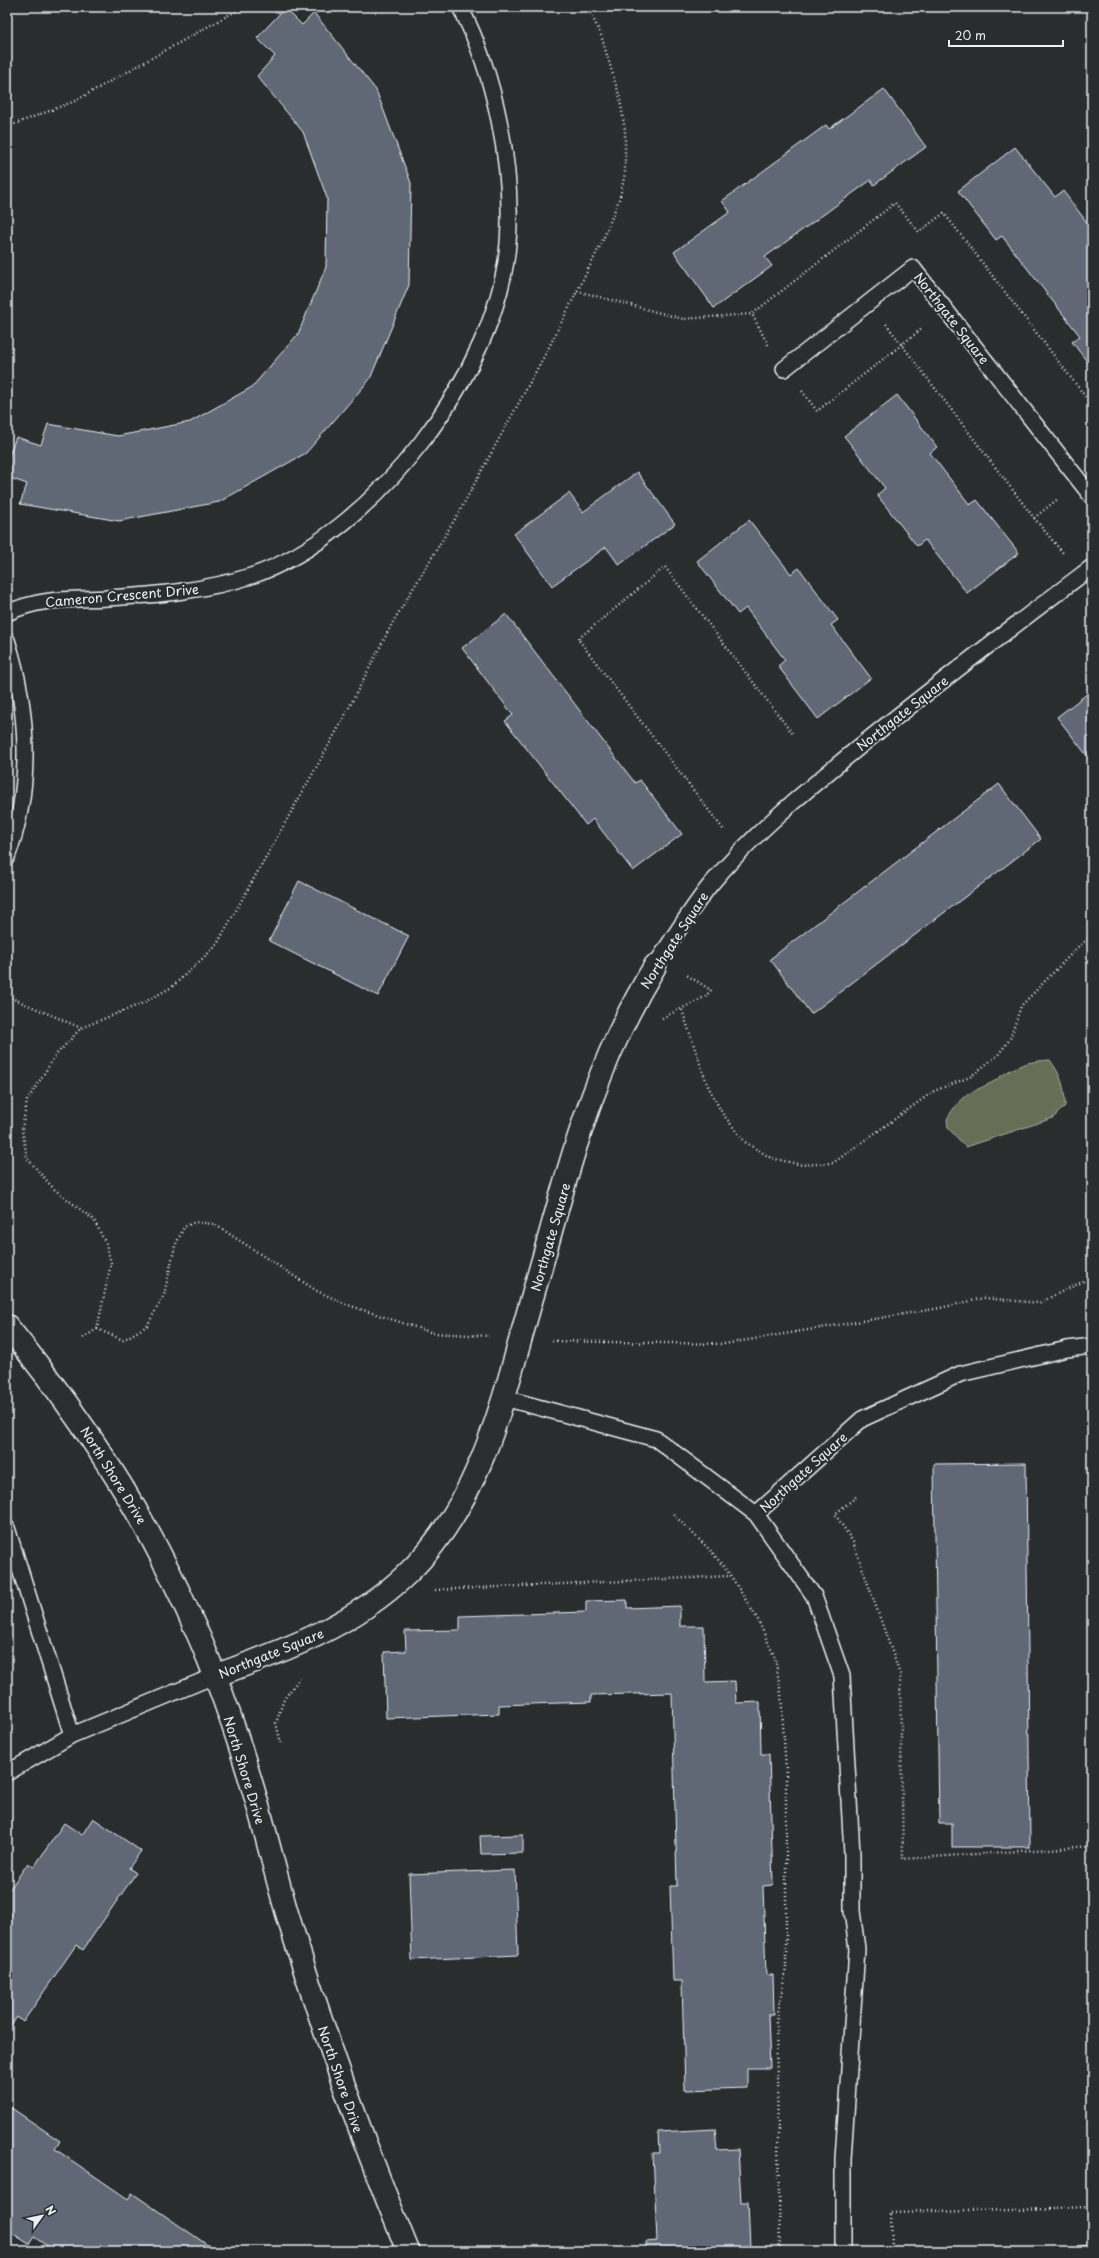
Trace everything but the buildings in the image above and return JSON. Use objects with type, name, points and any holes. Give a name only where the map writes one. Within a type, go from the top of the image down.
[{"type":"street","name":"Northgate Square","points":[[214,1676],[286,1650],[330,1630],[368,1606],[408,1573],[435,1543],[458,1510],[474,1480],[504,1398],[574,1153],[595,1091],[618,1034],[655,966]]},
{"type":"street","name":"North Shore Drive","points":[[7,1326],[51,1379],[138,1511],[164,1560],[194,1625],[214,1676],[251,1782],[288,1916],[334,2061],[363,2139],[408,2251]]},
{"type":"lane","name":"Cameron Crescent Drive","points":[[7,613],[22,606],[45,600],[160,594],[208,587],[223,584],[269,569],[297,555],[351,517],[381,490],[423,440],[459,386],[476,352],[496,302],[503,276],[508,242],[508,188],[492,90],[482,59],[460,7]]},
{"type":"lane","name":"Northgate Square","points":[[784,369],[913,268],[1092,497]]},
{"type":"lane","name":"Northgate Square","points":[[655,966],[701,896],[741,852],[811,786],[899,714],[1092,567]]},
{"type":"lane","points":[[7,640],[19,686],[25,742],[20,805],[7,857]]},
{"type":"lane","name":"Northgate Square","points":[[504,1398],[656,1439],[756,1514],[862,1419],[960,1374],[1067,1349],[1092,1346]]},
{"type":"lane","points":[[756,1514],[814,1596],[842,1676],[852,1854],[852,1911],[857,1949],[843,2159],[843,2251]]},
{"type":"lane","points":[[7,1528],[72,1735]]},
{"type":"lane","name":"Northgate Square","points":[[7,1773],[72,1735],[214,1676]]},
{"type":"path","points":[[7,127],[75,101],[243,7]]},
{"type":"path","points":[[83,1338],[97,1329],[111,1263],[106,1244],[94,1220],[54,1189],[27,1158],[22,1129],[27,1101],[55,1056],[82,1028],[143,1002],[172,987],[216,946],[340,725],[393,622],[458,514],[546,353],[602,242],[618,202],[625,173],[626,152],[621,105],[615,76],[600,32],[587,7]]},
{"type":"path","points":[[577,291],[683,319],[752,314]]},
{"type":"path","points":[[869,302],[1034,518],[1080,481]]},
{"type":"path","points":[[784,369],[817,411],[923,328]]},
{"type":"path","points":[[741,852],[578,639],[665,567],[792,733]]},
{"type":"path","points":[[680,971],[711,990],[705,997],[682,1010],[707,1084],[722,1113],[745,1142],[771,1158],[802,1165],[833,1163],[934,1091],[970,1077],[998,1055],[1010,1039],[1021,1006],[1079,946],[1092,936]]},
{"type":"path","points":[[7,996],[82,1028]]},
{"type":"path","points":[[856,1496],[834,1514],[853,1542],[900,1674],[903,1859],[1092,1846]]},
{"type":"path","points":[[673,1514],[711,1551],[731,1576],[758,1620],[772,1652],[781,1694],[786,1770],[786,1969],[776,2023],[780,2251]]},
{"type":"path","points":[[433,1590],[731,1576]]},
{"type":"path","points":[[892,2251],[891,2212],[1092,2207]]},
{"type":"green space","points":[[1050,1060],[1062,1082],[1065,1099],[1065,1106],[1053,1118],[966,1147],[948,1128],[947,1119],[965,1096],[993,1082],[1019,1066]]}]
